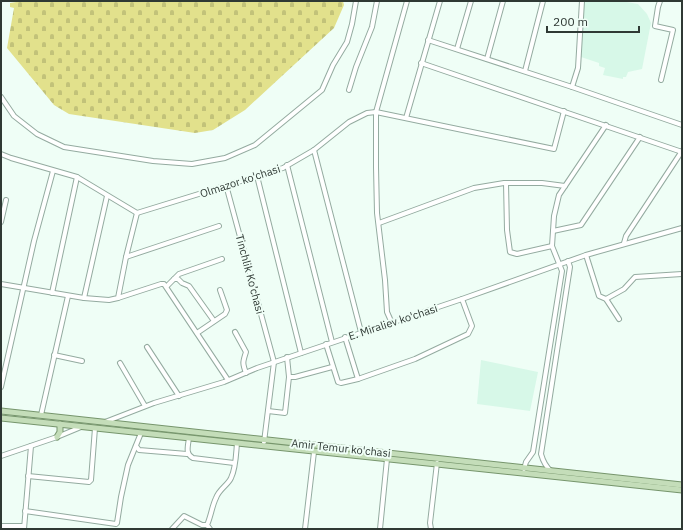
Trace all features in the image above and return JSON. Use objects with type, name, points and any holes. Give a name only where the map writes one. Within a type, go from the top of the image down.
[{"type":"main road","name":"Amir Temur ko'chasi","points":[[1,411],[682,485]]},
{"type":"main road","points":[[38,422],[40,415]]},
{"type":"main road","name":"Amir Temur ko'chasi","points":[[1,418],[682,490]]},
{"type":"main road","points":[[58,437],[60,432],[60,424]]},
{"type":"street","points":[[1,97],[14,116],[37,134],[64,147],[153,161],[192,164],[225,158],[255,145],[322,90],[333,65],[346,42],[352,24],[356,1]]},
{"type":"street","points":[[349,90],[356,66],[372,27],[377,1]]},
{"type":"street","points":[[392,322],[387,312],[377,213],[376,112],[407,1]]},
{"type":"street","points":[[406,118],[440,1]]},
{"type":"street","points":[[457,49],[471,1]]},
{"type":"street","points":[[487,59],[503,1]]},
{"type":"street","points":[[525,71],[543,1]]},
{"type":"street","points":[[572,87],[578,68],[582,1]]},
{"type":"street","points":[[660,1],[655,26],[673,30],[661,80]]},
{"type":"street","points":[[428,40],[525,71],[682,125]]},
{"type":"street","points":[[421,63],[682,152],[626,236],[624,243]]},
{"type":"street","points":[[376,112],[554,149],[564,111]]},
{"type":"street","name":"Olmazor ko'chasi","points":[[137,213],[257,176],[287,165],[314,150],[349,122],[367,113],[376,112]]},
{"type":"street","points":[[524,474],[526,462],[533,452],[562,271],[552,246],[554,216],[558,195],[606,125]]},
{"type":"street","points":[[553,230],[581,225],[640,137]]},
{"type":"street","points":[[314,150],[361,332]]},
{"type":"street","points":[[1,154],[77,177],[137,213],[118,298]]},
{"type":"street","points":[[287,165],[332,342]]},
{"type":"street","points":[[1,387],[34,241],[53,170]]},
{"type":"street","points":[[257,176],[301,352]]},
{"type":"street","points":[[52,293],[77,177]]},
{"type":"street","points":[[379,223],[474,188],[506,183],[542,183],[565,186]]},
{"type":"street","points":[[506,183],[508,241],[510,252],[517,254],[552,246]]},
{"type":"street","name":"Tinchlik Ko’chasi","points":[[226,185],[274,362]]},
{"type":"street","points":[[84,298],[107,196]]},
{"type":"street","points":[[1,222],[6,200]]},
{"type":"street","points":[[126,257],[219,226]]},
{"type":"street","name":"E. Miraliev ko'chasi","points":[[105,422],[145,406],[228,380],[301,352],[462,299],[559,264],[624,243],[682,228]]},
{"type":"street","points":[[586,255],[599,296],[606,299],[619,319]]},
{"type":"street","points":[[167,286],[179,274],[222,259]]},
{"type":"street","points":[[551,471],[546,467],[542,460],[541,454],[570,267],[568,261]]},
{"type":"street","points":[[606,299],[624,289],[635,277],[682,274]]},
{"type":"street","points":[[174,278],[189,286],[214,321]]},
{"type":"street","points":[[1,284],[68,296],[109,300],[161,284],[167,286],[228,380]]},
{"type":"street","points":[[197,333],[225,314],[227,310],[220,290]]},
{"type":"street","points":[[40,415],[68,296]]},
{"type":"street","points":[[326,344],[332,367],[338,382],[341,383],[358,379],[415,359],[468,334],[472,326],[462,299]]},
{"type":"street","points":[[235,332],[246,352],[243,360],[246,373]]},
{"type":"street","points":[[345,337],[358,379]]},
{"type":"street","points":[[147,346],[179,396]]},
{"type":"street","points":[[54,355],[82,361]]},
{"type":"street","points":[[268,411],[285,413],[289,377],[287,357]]},
{"type":"street","points":[[264,446],[274,362]]},
{"type":"street","points":[[120,363],[145,406]]},
{"type":"street","points":[[289,377],[295,377],[332,367]]},
{"type":"street","points":[[1,456],[58,437],[82,426]]},
{"type":"street","points":[[28,476],[89,482],[91,480],[95,428]]},
{"type":"street","points":[[25,511],[116,524],[118,520],[124,480],[141,433]]},
{"type":"street","points":[[188,454],[189,438]]},
{"type":"street","points":[[207,525],[214,507],[215,499],[220,490],[231,479],[237,443]]},
{"type":"street","points":[[1,526],[24,528],[31,446]]},
{"type":"street","points":[[136,446],[140,450],[188,454],[193,458],[234,463]]},
{"type":"street","points":[[305,529],[314,452]]},
{"type":"street","points":[[431,529],[430,523],[437,458]]},
{"type":"street","points":[[380,529],[388,459]]},
{"type":"street","points":[[172,529],[184,516],[202,525],[207,525],[210,529]]},
{"type":"shaded area","points":[[584,1],[621,1],[638,4],[647,14],[651,23],[642,69],[628,72],[626,77],[623,77],[623,79],[603,75],[605,68],[599,66],[599,63],[581,57]]},
{"type":"shaded area","points":[[481,360],[538,372],[530,411],[477,404]]},
{"type":"green space","points":[[23,1],[343,1],[344,5],[334,28],[245,110],[213,130],[195,133],[69,114],[54,105],[7,48],[14,8],[10,7],[10,3]]}]
